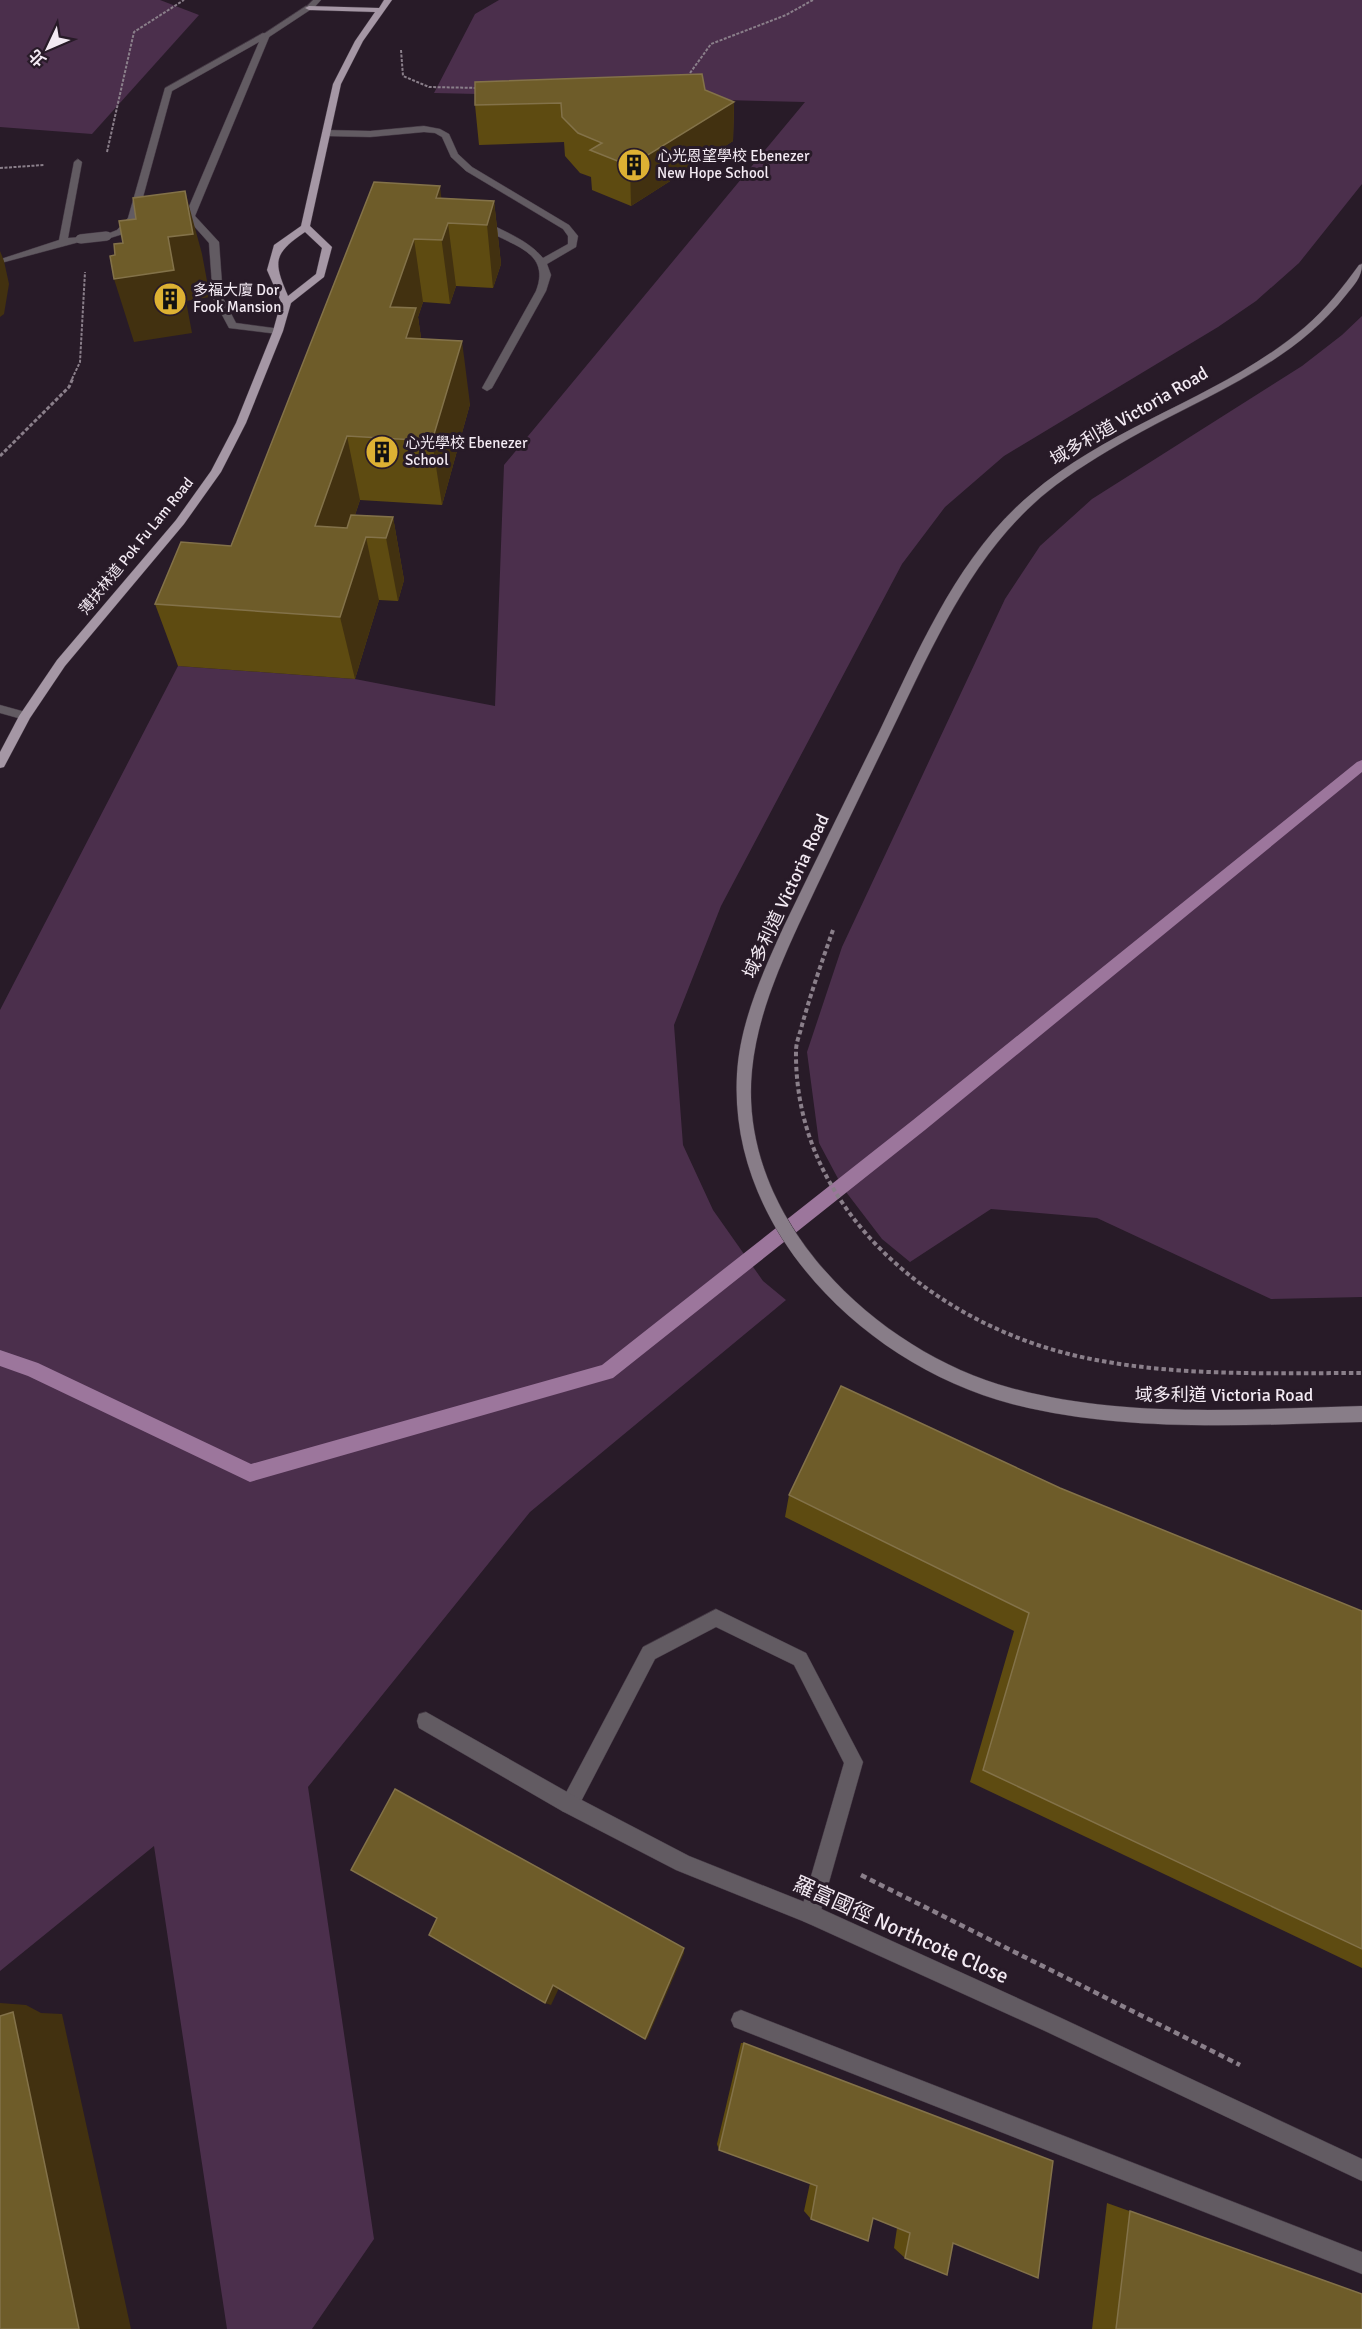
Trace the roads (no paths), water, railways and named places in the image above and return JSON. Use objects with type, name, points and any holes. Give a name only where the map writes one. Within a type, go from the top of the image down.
[{"type":"main road","points":[[305,227],[327,247],[321,275],[286,302],[272,270],[279,245],[305,227],[337,84],[359,41],[388,0]]},
{"type":"main road","points":[[309,8],[380,10]]},
{"type":"main road","name":"域多利道 Victoria Road","points":[[1362,267],[1338,300],[1304,333],[1249,370],[1139,429],[1062,475],[1032,498],[994,538],[952,602],[927,646],[784,939],[757,1009],[748,1045],[745,1088],[746,1132],[756,1173],[772,1211],[799,1251],[832,1287],[874,1326],[919,1357],[963,1380],[1015,1395],[1066,1407],[1118,1414],[1180,1418],[1362,1414]]},
{"type":"main road","name":"薄扶林道 Pok Fu Lam Road","points":[[0,764],[25,716],[61,663],[180,522],[216,472],[241,423],[278,331],[286,302]]},
{"type":"street","points":[[4,261],[63,242],[120,232],[132,219],[168,90],[266,35],[309,8],[317,0]]},
{"type":"street","points":[[266,35],[190,216],[214,242],[218,298],[232,326],[278,331]]},
{"type":"street","points":[[326,133],[370,134],[424,129],[437,131],[446,136],[459,162],[566,227],[573,236],[573,245],[543,262]]},
{"type":"street","points":[[63,242],[78,162]]},
{"type":"street","points":[[483,224],[527,248],[543,262],[547,275],[541,291],[487,388]]},
{"type":"street","points":[[0,709],[25,716]]},
{"type":"street","points":[[570,1804],[649,1653],[716,1618],[800,1659],[854,1762],[810,1914]]},
{"type":"street","name":"羅富國徑 Northcote Close","points":[[426,1721],[570,1804],[683,1863],[810,1914],[1052,2024],[1362,2170]]},
{"type":"street","points":[[741,2020],[1362,2263]]},
{"type":"waterway","points":[[0,1358],[32,1369],[250,1473],[607,1372],[919,1125],[1362,765]]},
{"type":"place","name":"心光恩望學校 Ebenezer New Hope School","points":[[634,165]]},
{"type":"place","name":"多福大廈 Dor Fook Mansion","points":[[170,299]]},
{"type":"place","name":"心光學校 Ebenezer School","points":[[382,452]]}]
